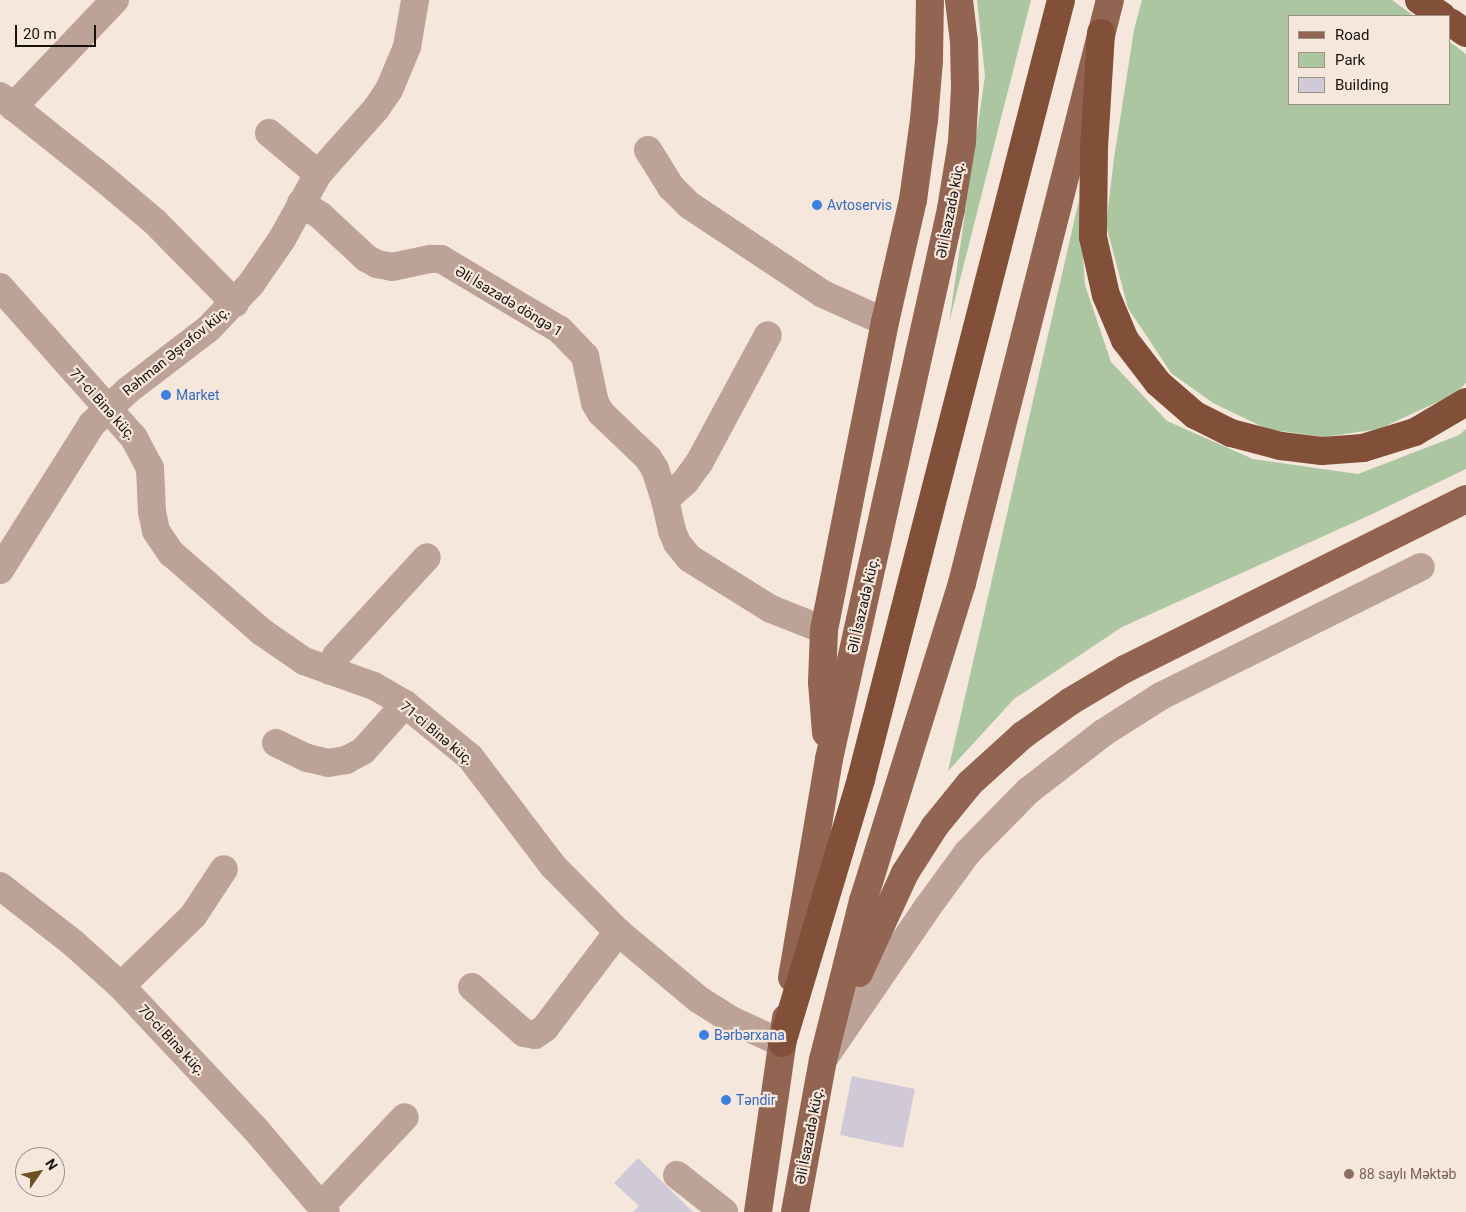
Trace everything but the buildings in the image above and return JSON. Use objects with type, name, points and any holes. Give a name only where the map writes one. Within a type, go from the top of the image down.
[{"type":"highway","points":[[1419,0],[1441,15]]},
{"type":"highway","points":[[782,1043],[861,779],[1058,9]]},
{"type":"highway","points":[[1451,23],[1466,33]]},
{"type":"highway","points":[[1101,33],[1094,149],[1093,237],[1106,295],[1124,340],[1158,383],[1195,414],[1231,434],[1281,446],[1322,451],[1363,448],[1415,432],[1466,402]]},
{"type":"main road","points":[[828,759],[822,682],[824,630],[885,322],[913,200],[930,61],[930,0]]},
{"type":"main road","name":"Əli İsazadə küç.","points":[[758,1212],[782,1043],[828,759],[951,209],[962,142],[965,89],[964,42],[960,0]]},
{"type":"main road","points":[[823,1060],[864,901],[962,583],[1008,409],[1110,0]]},
{"type":"main road","points":[[823,1060],[870,946],[905,873],[935,826],[970,783],[1023,735],[1071,701],[1125,669],[1466,499]]},
{"type":"main road","name":"Əli İsazadə küç.","points":[[795,1212],[823,1060]]},
{"type":"street","points":[[115,0],[6,102],[103,178],[155,222],[235,303]]},
{"type":"street","name":"Rəhman Əşrəfov küç.","points":[[0,570],[75,448],[92,424],[108,408],[202,333],[235,303],[269,260],[318,174],[376,108],[389,90],[407,47],[415,0]]},
{"type":"street","points":[[269,133],[318,174]]},
{"type":"street","points":[[648,150],[671,187],[689,205],[823,294],[885,322]]},
{"type":"street","name":"Əli İsazadə döngə 1","points":[[301,203],[321,216],[366,258],[377,264],[392,267],[431,259],[441,260],[560,330],[585,356],[595,403],[601,413],[648,458],[655,469],[666,500],[672,531],[689,558],[771,609],[824,630]]},
{"type":"street","name":"71-ci Binə küç.","points":[[0,287],[134,438],[150,468],[152,512],[156,531],[171,553],[262,632],[304,661],[374,686],[405,704],[470,757],[553,866],[618,932],[698,999],[733,1021],[782,1043]]},
{"type":"street","points":[[666,500],[685,482],[699,463],[768,335]]},
{"type":"street","points":[[330,671],[336,656],[427,557]]},
{"type":"street","points":[[823,1060],[927,908],[968,852],[1028,791],[1103,733],[1161,696],[1421,566]]},
{"type":"street","points":[[276,743],[307,758],[328,763],[346,760],[363,751],[405,704]]},
{"type":"street","points":[[121,986],[193,916],[224,870]]},
{"type":"street","name":"70-ci Binə küç.","points":[[0,886],[72,942],[121,986],[257,1131],[324,1209]]},
{"type":"street","points":[[472,987],[524,1033],[535,1035],[545,1028],[618,932]]},
{"type":"street","points":[[324,1209],[405,1116]]},
{"type":"street","points":[[677,1175],[724,1212]]},
{"type":"green space","points":[[977,0],[1031,0],[949,323],[985,76]]},
{"type":"green space","points":[[1142,0],[1392,0],[1413,15],[1288,15],[1288,105],[1451,105],[1451,43],[1466,54],[1466,383],[1455,394],[1379,429],[1324,437],[1267,429],[1213,403],[1171,373],[1128,308],[1106,225],[1114,158],[1134,30]]},
{"type":"green space","points":[[1079,200],[1085,285],[1111,362],[1167,421],[1253,459],[1358,474],[1459,435],[1466,429],[1466,469],[1368,516],[1122,627],[1014,699],[948,771]]},
{"type":"place","name":"Avtoservis","points":[[817,205]]},
{"type":"place","name":"Market","points":[[166,395]]},
{"type":"place","name":"Bərbərxana","points":[[704,1035]]},
{"type":"place","name":"Təndir","points":[[726,1100]]},
{"type":"place","name":"88 saylı Məktəb","points":[[1349,1174]]}]
